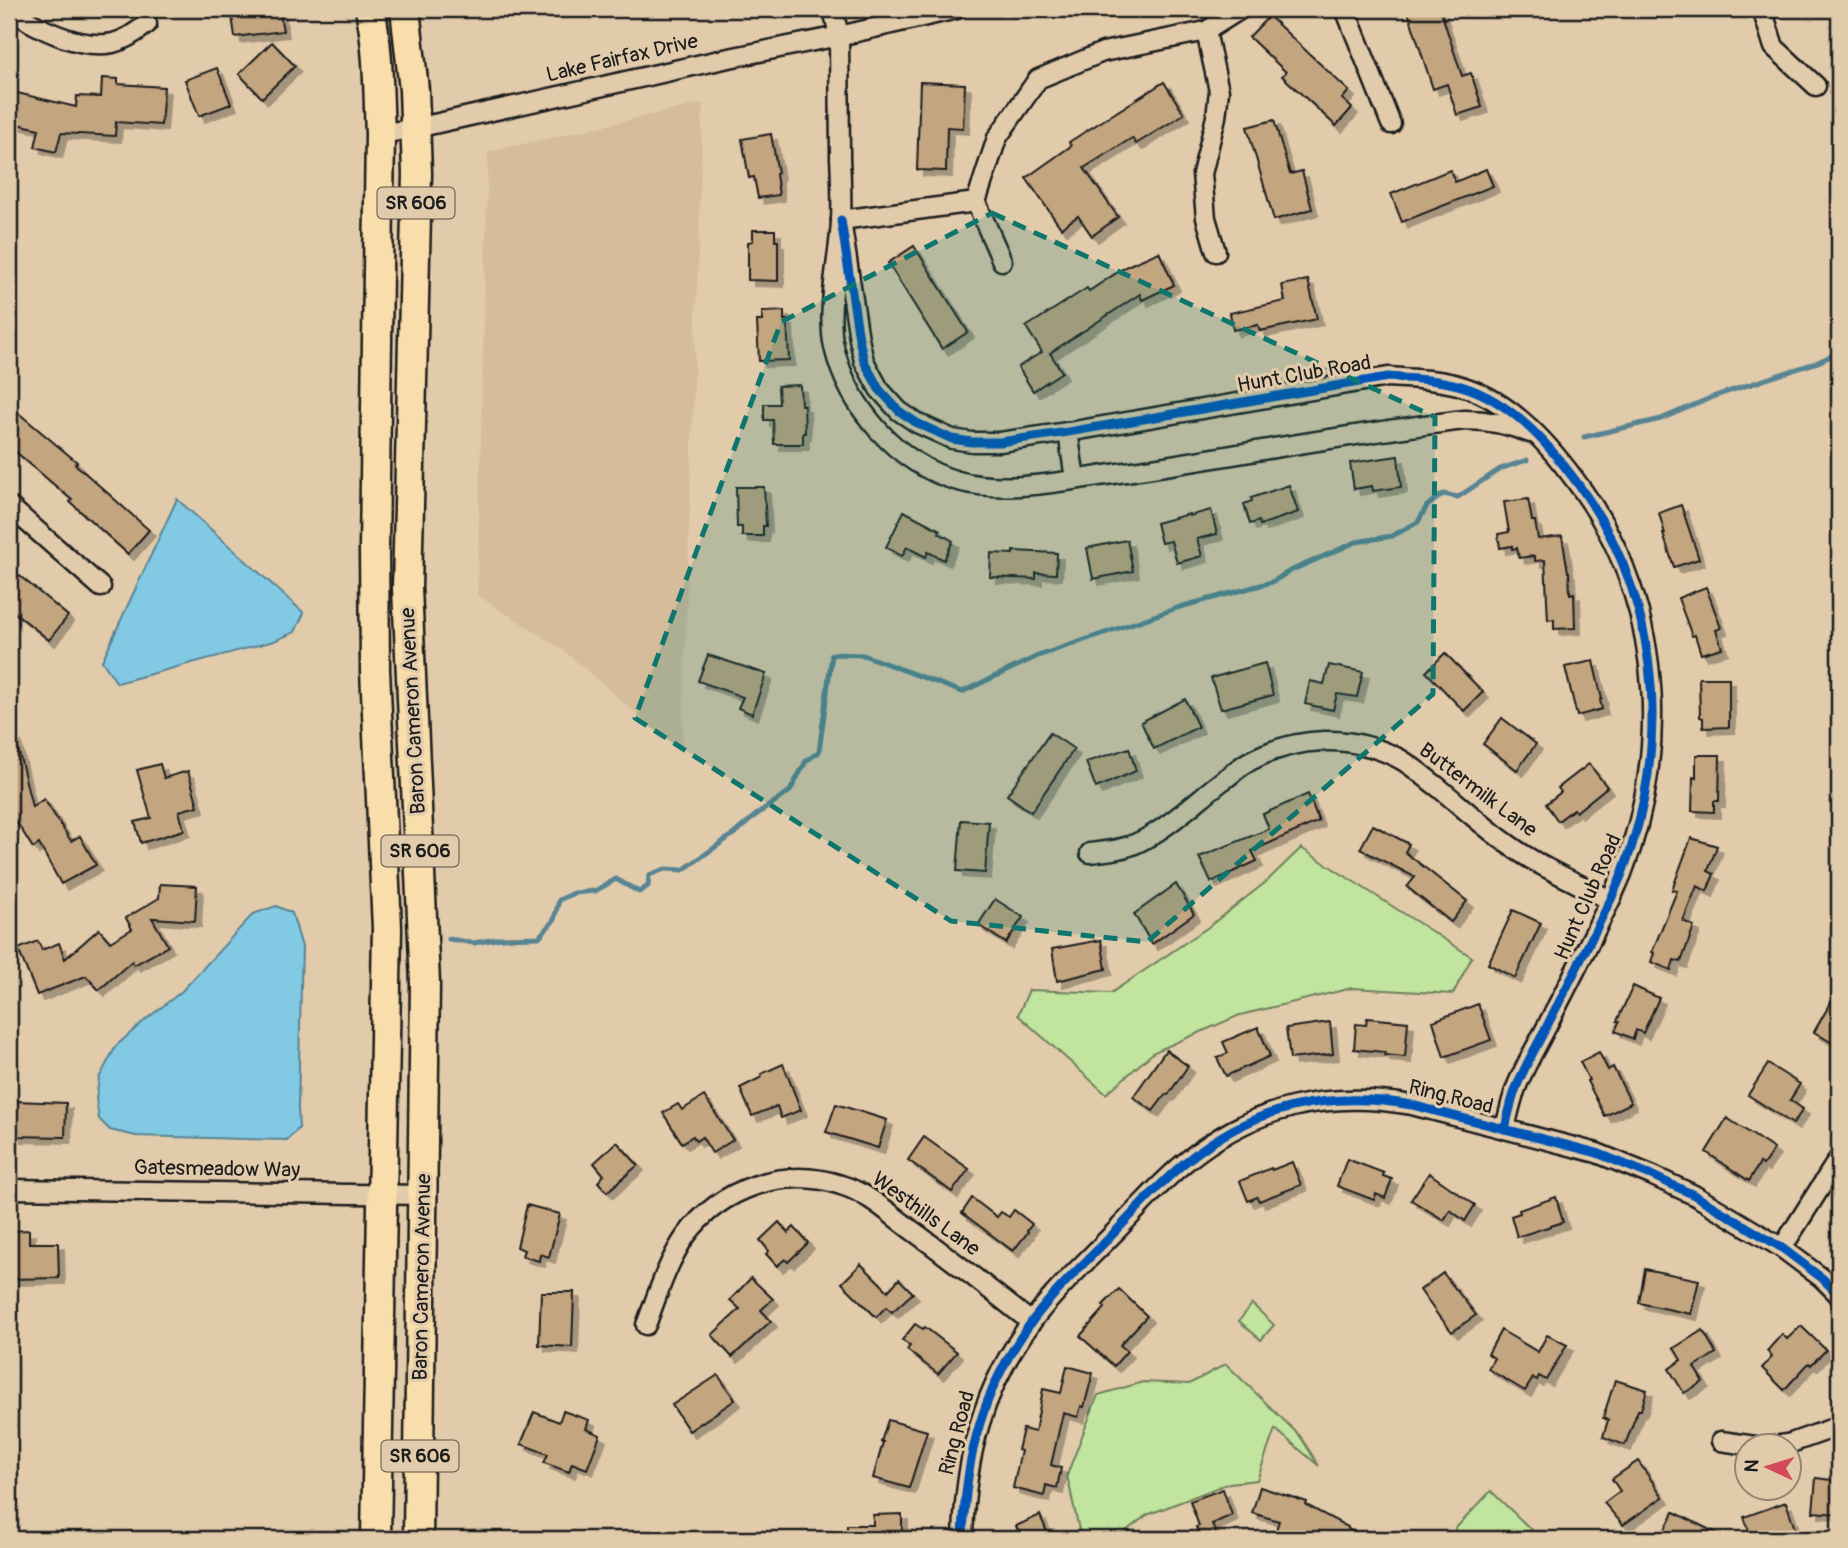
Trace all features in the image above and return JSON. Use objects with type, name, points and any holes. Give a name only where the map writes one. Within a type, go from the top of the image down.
[{"type":"main road","name":"Baron Cameron Avenue","points":[[370,9],[378,78],[380,134],[374,548],[375,670],[387,928],[376,1539]]},
{"type":"main road","name":"Baron Cameron Avenue","points":[[405,9],[414,90],[417,174],[407,588],[425,984],[418,1539]]},
{"type":"street","points":[[10,9],[44,29],[77,42],[95,45],[114,43],[133,35],[147,24]]},
{"type":"street","name":"Hunt Club Road","points":[[832,9],[839,36],[841,220],[832,314],[833,345],[853,396],[873,424],[896,447],[919,463],[958,481],[988,486],[1025,485],[1465,420],[1502,423],[1534,435]]},
{"type":"street","name":"Lake Fairfax Drive","points":[[380,134],[957,9]]},
{"type":"street","points":[[1002,261],[976,202],[998,138],[1038,79],[1103,52],[1206,31],[1241,9]]},
{"type":"street","points":[[1345,9],[1391,124]]},
{"type":"street","points":[[1762,9],[1774,47],[1816,86]]},
{"type":"street","points":[[1206,31],[1219,91],[1216,117],[1202,174],[1206,218],[1216,252]]},
{"type":"street","points":[[841,220],[976,202]]},
{"type":"street","name":"Hunt Club Road","points":[[841,220],[864,361],[880,389],[899,411],[934,432],[952,439],[1000,442],[1388,377],[1432,380],[1462,386],[1493,399],[1515,414],[1571,475],[1612,541],[1632,589],[1643,628],[1650,670],[1653,724],[1651,756],[1646,796],[1634,842],[1610,900],[1516,1088],[1505,1129]]},
{"type":"street","points":[[1068,432],[1075,479]]},
{"type":"street","points":[[9,506],[101,587]]},
{"type":"street","name":"Buttermilk Lane","points":[[1090,853],[1116,850],[1156,832],[1244,764],[1269,752],[1295,743],[1323,740],[1350,742],[1377,749],[1401,760],[1421,773],[1508,845],[1610,900]]},
{"type":"street","name":"Ring Road","points":[[963,1539],[969,1465],[979,1424],[1009,1355],[1031,1322],[1187,1161],[1215,1140],[1245,1123],[1279,1110],[1349,1098],[1387,1100],[1597,1153],[1693,1195],[1782,1248],[1822,1278],[1839,1295]]},
{"type":"street","points":[[1782,1248],[1839,1158]]},
{"type":"street","name":"Westhills Lane","points":[[646,1325],[672,1260],[684,1238],[700,1219],[718,1203],[741,1190],[790,1178],[817,1179],[842,1185],[865,1195],[1031,1322]]},
{"type":"street","name":"Gatesmeadow Way","points":[[9,1189],[424,1195]]},
{"type":"street","points":[[1802,1439],[1839,1426]]},
{"type":"street","points":[[1721,1441],[1732,1443]]},
{"type":"highlighted area","points":[[992,213],[1435,417],[1433,694],[1147,942],[951,921],[635,718],[781,322]]},
{"type":"shaded area","points":[[703,103],[682,753],[563,650],[477,595],[488,152]]},
{"type":"green space","points":[[1301,848],[1472,957],[1453,994],[1352,988],[1240,1015],[1154,1052],[1106,1094],[1018,1015],[1029,990],[1111,993],[1207,928],[1266,882]]},
{"type":"green space","points":[[1252,1304],[1274,1325],[1261,1340],[1239,1321]]},
{"type":"green space","points":[[1226,1364],[1300,1436],[1319,1466],[1275,1429],[1257,1480],[1229,1483],[1147,1515],[1115,1539],[1081,1539],[1067,1475],[1098,1395],[1143,1382],[1189,1384]]},
{"type":"green space","points":[[1491,1491],[1541,1539],[1466,1539],[1455,1529]]},
{"type":"water","points":[[177,499],[304,613],[295,632],[274,641],[117,683],[102,661]]},
{"type":"water","points":[[276,906],[292,913],[302,947],[299,1128],[287,1140],[136,1136],[110,1130],[99,1119],[96,1099],[99,1078],[116,1046],[182,991],[253,914]]},
{"type":"building","points":[[251,9],[279,9],[283,31],[235,37],[232,16],[252,13]]},
{"type":"building","points":[[1407,9],[1440,9],[1462,76],[1471,73],[1482,107],[1457,115],[1447,84],[1433,89]]},
{"type":"building","points":[[1269,16],[1349,91],[1342,99],[1352,108],[1336,126],[1282,76],[1286,72],[1249,37]]},
{"type":"building","points":[[272,42],[295,66],[262,98],[239,74]]},
{"type":"building","points":[[217,68],[231,104],[199,116],[185,80]]},
{"type":"building","points":[[102,78],[118,79],[118,84],[164,87],[161,125],[116,122],[115,136],[61,133],[56,152],[35,147],[39,129],[9,122],[9,91],[76,107],[77,96],[101,97]]},
{"type":"building","points":[[920,82],[965,84],[963,128],[947,127],[946,171],[917,170]]},
{"type":"building","points":[[1164,82],[1184,114],[1136,144],[1132,138],[1084,168],[1118,217],[1092,236],[1078,216],[1061,228],[1026,178],[1071,146],[1069,142]]},
{"type":"building","points":[[1274,120],[1290,174],[1302,171],[1312,209],[1274,220],[1247,127]]},
{"type":"building","points":[[771,134],[779,195],[758,198],[754,177],[749,178],[742,139]]},
{"type":"building","points":[[1486,169],[1493,186],[1402,222],[1391,194],[1450,170],[1455,182]]},
{"type":"building","points":[[753,230],[775,230],[775,241],[778,241],[778,281],[748,280],[748,242],[753,241]]},
{"type":"building","points":[[914,246],[968,332],[942,349],[888,263]]},
{"type":"building","points":[[1159,252],[1174,285],[1142,300],[1140,294],[1050,353],[1062,372],[1033,391],[1018,367],[1042,352],[1026,327],[1087,288],[1089,291],[1127,266]]},
{"type":"building","points":[[1308,280],[1317,319],[1260,331],[1258,325],[1233,330],[1230,313],[1285,301],[1282,285]]},
{"type":"building","points":[[784,311],[789,360],[759,361],[757,321],[762,321],[762,312]]},
{"type":"building","points":[[800,385],[801,405],[804,405],[803,444],[774,444],[773,420],[764,420],[764,404],[779,404],[778,386]]},
{"type":"building","points":[[16,411],[77,462],[75,464],[149,530],[128,554],[70,502],[72,500],[9,446],[9,420]]},
{"type":"building","points":[[1398,456],[1401,487],[1373,491],[1372,486],[1354,489],[1350,463]]},
{"type":"building","points":[[1289,485],[1298,512],[1260,525],[1259,521],[1250,524],[1244,504],[1252,501],[1251,498]]},
{"type":"building","points":[[736,487],[764,487],[766,526],[763,526],[763,536],[742,536],[742,527],[737,527]]},
{"type":"building","points":[[1528,499],[1538,539],[1562,536],[1570,594],[1574,593],[1575,628],[1554,629],[1554,619],[1548,620],[1545,560],[1535,561],[1535,556],[1519,558],[1517,548],[1512,549],[1512,546],[1500,548],[1498,534],[1509,532],[1504,502]]},
{"type":"building","points":[[1681,505],[1699,559],[1674,567],[1659,513]]},
{"type":"building","points":[[1211,510],[1217,534],[1197,539],[1202,556],[1177,563],[1171,541],[1161,543],[1156,523]]},
{"type":"building","points":[[904,511],[940,530],[939,533],[953,541],[944,560],[928,552],[926,557],[907,547],[902,556],[886,547]]},
{"type":"building","points":[[1127,540],[1133,571],[1093,579],[1087,548]]},
{"type":"building","points":[[1013,551],[1057,553],[1056,574],[1036,573],[1036,579],[990,577],[991,553],[1013,554]]},
{"type":"building","points":[[9,567],[68,616],[49,640],[9,608]]},
{"type":"building","points":[[1706,587],[1721,628],[1716,630],[1722,648],[1701,654],[1678,598]]},
{"type":"building","points":[[1445,653],[1483,692],[1464,711],[1426,672]]},
{"type":"building","points":[[708,655],[766,674],[752,714],[738,708],[743,697],[698,681]]},
{"type":"building","points":[[1593,661],[1602,709],[1577,716],[1565,667]]},
{"type":"building","points":[[1265,663],[1273,695],[1221,709],[1211,678]]},
{"type":"building","points":[[1329,665],[1363,672],[1357,697],[1337,694],[1333,710],[1305,704],[1310,681],[1324,684]]},
{"type":"building","points":[[1699,678],[1729,678],[1729,727],[1703,728],[1703,718],[1700,717]]},
{"type":"building","points":[[1185,699],[1198,727],[1154,749],[1141,722]]},
{"type":"building","points":[[1502,718],[1536,744],[1517,770],[1483,744]]},
{"type":"building","points":[[1050,733],[1074,749],[1031,812],[1007,795]]},
{"type":"building","points":[[15,736],[32,807],[44,799],[71,841],[80,836],[96,865],[61,884],[39,844],[33,848],[9,810],[9,737]]},
{"type":"building","points":[[1129,748],[1136,771],[1096,788],[1086,762]]},
{"type":"building","points":[[1696,755],[1720,755],[1719,801],[1714,801],[1714,812],[1692,811]]},
{"type":"building","points":[[160,764],[164,778],[188,771],[198,806],[179,811],[184,830],[141,843],[135,822],[151,818],[137,770]]},
{"type":"building","points":[[1589,764],[1607,787],[1576,812],[1574,809],[1558,821],[1546,804],[1561,792],[1558,788]]},
{"type":"building","points":[[1308,794],[1319,821],[1252,851],[1257,861],[1211,882],[1199,857],[1269,829],[1263,814]]},
{"type":"building","points":[[961,820],[989,822],[985,873],[957,871]]},
{"type":"building","points":[[1373,825],[1409,844],[1405,852],[1467,901],[1451,922],[1407,887],[1415,877],[1360,849]]},
{"type":"building","points":[[1691,838],[1717,846],[1708,871],[1714,874],[1707,891],[1697,886],[1683,921],[1694,926],[1681,962],[1674,960],[1671,970],[1651,962],[1652,952],[1677,891],[1672,890]]},
{"type":"building","points":[[160,884],[197,886],[195,921],[152,918],[168,946],[134,965],[132,961],[99,990],[86,976],[37,995],[18,949],[38,941],[42,950],[59,943],[65,959],[99,929],[110,942],[132,929],[126,918],[159,898]]},
{"type":"building","points":[[1176,884],[1194,914],[1152,944],[1134,914]]},
{"type":"building","points":[[995,899],[1023,917],[1006,943],[978,925]]},
{"type":"building","points":[[1513,910],[1541,923],[1515,978],[1488,964]]},
{"type":"building","points":[[1101,940],[1106,969],[1057,981],[1052,949]]},
{"type":"building","points":[[1633,986],[1659,998],[1643,1033],[1636,1030],[1633,1039],[1615,1031]]},
{"type":"building","points":[[1839,988],[1839,1047],[1814,1032]]},
{"type":"building","points":[[1478,1004],[1491,1040],[1444,1057],[1433,1021]]},
{"type":"building","points":[[1367,1018],[1408,1022],[1405,1057],[1354,1049],[1356,1024],[1366,1025]]},
{"type":"building","points":[[1330,1022],[1333,1054],[1290,1059],[1286,1028]]},
{"type":"building","points":[[1258,1027],[1270,1056],[1226,1076],[1217,1058],[1228,1053],[1223,1042]]},
{"type":"building","points":[[1166,1050],[1188,1066],[1153,1111],[1133,1097]]},
{"type":"building","points":[[1599,1052],[1608,1070],[1613,1067],[1631,1103],[1605,1116],[1580,1062]]},
{"type":"building","points":[[783,1064],[801,1110],[781,1118],[777,1106],[752,1116],[740,1088]]},
{"type":"building","points":[[1768,1064],[1800,1084],[1790,1100],[1803,1109],[1793,1124],[1748,1095]]},
{"type":"building","points":[[704,1096],[733,1140],[712,1153],[702,1137],[696,1141],[693,1136],[682,1143],[663,1113],[678,1104],[682,1110]]},
{"type":"building","points":[[16,1101],[66,1103],[65,1137],[15,1136]]},
{"type":"building","points":[[836,1104],[887,1120],[878,1148],[826,1132]]},
{"type":"building","points":[[1727,1118],[1774,1149],[1763,1165],[1760,1163],[1749,1181],[1706,1152]]},
{"type":"building","points":[[924,1137],[969,1169],[952,1192],[908,1160]]},
{"type":"building","points":[[617,1142],[638,1165],[607,1192],[598,1182],[604,1175],[594,1163]]},
{"type":"building","points":[[1347,1159],[1384,1173],[1383,1176],[1392,1179],[1385,1198],[1376,1194],[1374,1200],[1337,1186]]},
{"type":"building","points":[[1292,1162],[1301,1185],[1259,1201],[1257,1197],[1248,1201],[1240,1181]]},
{"type":"building","points":[[1429,1173],[1475,1205],[1465,1221],[1450,1210],[1444,1220],[1411,1200]]},
{"type":"building","points":[[1556,1197],[1563,1222],[1517,1237],[1511,1216],[1520,1213],[1519,1210]]},
{"type":"building","points":[[972,1198],[997,1217],[1001,1212],[1009,1217],[1014,1210],[1032,1224],[1013,1251],[962,1213]]},
{"type":"building","points":[[527,1205],[560,1214],[549,1257],[540,1254],[539,1261],[522,1256],[524,1250],[517,1247]]},
{"type":"building","points":[[779,1222],[788,1233],[794,1227],[808,1243],[788,1262],[785,1259],[777,1266],[766,1254],[769,1251],[760,1240]]},
{"type":"building","points":[[29,1230],[29,1243],[58,1243],[59,1278],[9,1279],[9,1231]]},
{"type":"building","points":[[861,1264],[888,1291],[899,1279],[913,1293],[892,1312],[886,1307],[876,1317],[842,1283]]},
{"type":"building","points":[[1645,1269],[1699,1280],[1691,1314],[1639,1303]]},
{"type":"building","points":[[1443,1273],[1476,1315],[1452,1332],[1420,1290]]},
{"type":"building","points":[[751,1278],[773,1299],[761,1310],[771,1321],[732,1357],[712,1335],[740,1309],[730,1300]]},
{"type":"building","points":[[1119,1289],[1147,1316],[1120,1345],[1127,1351],[1114,1366],[1080,1336]]},
{"type":"building","points":[[541,1292],[574,1292],[572,1347],[539,1345]]},
{"type":"building","points":[[915,1324],[923,1329],[925,1327],[957,1352],[938,1374],[907,1350],[910,1346],[902,1340]]},
{"type":"building","points":[[1801,1326],[1826,1350],[1811,1365],[1809,1363],[1784,1390],[1762,1368],[1772,1357],[1767,1351],[1782,1334],[1787,1339]]},
{"type":"building","points":[[1501,1330],[1538,1352],[1547,1335],[1567,1345],[1546,1380],[1539,1376],[1537,1380],[1533,1378],[1525,1391],[1488,1369],[1494,1358],[1488,1354]]},
{"type":"building","points":[[1703,1330],[1716,1353],[1694,1367],[1703,1382],[1684,1393],[1669,1369],[1681,1360],[1674,1348]]},
{"type":"building","points":[[1067,1366],[1093,1373],[1084,1407],[1081,1406],[1078,1417],[1063,1413],[1051,1465],[1061,1468],[1057,1488],[1046,1485],[1044,1496],[1013,1488],[1023,1429],[1035,1432],[1043,1389],[1061,1393]]},
{"type":"building","points":[[718,1375],[735,1400],[689,1431],[672,1405]]},
{"type":"building","points":[[1615,1380],[1647,1390],[1625,1445],[1603,1437],[1608,1420],[1603,1418]]},
{"type":"building","points":[[563,1411],[589,1420],[586,1429],[600,1435],[587,1469],[572,1463],[569,1472],[544,1463],[548,1454],[521,1444],[534,1412],[559,1422]]},
{"type":"building","points":[[888,1420],[927,1431],[909,1488],[873,1478]]},
{"type":"building","points":[[1638,1461],[1663,1497],[1623,1525],[1604,1503],[1620,1491],[1612,1479]]},
{"type":"building","points":[[1816,1478],[1839,1481],[1839,1514],[1813,1512]]},
{"type":"building","points":[[1260,1487],[1307,1502],[1306,1505],[1367,1539],[1273,1539],[1279,1521],[1252,1513]]},
{"type":"building","points":[[1223,1489],[1232,1515],[1212,1524],[1218,1539],[1201,1539],[1190,1501]]},
{"type":"building","points":[[1786,1502],[1796,1532],[1774,1539],[1752,1539],[1744,1517]]},
{"type":"building","points":[[1674,1512],[1728,1539],[1660,1539]]},
{"type":"building","points":[[902,1514],[902,1539],[847,1539],[847,1525],[873,1525],[873,1515]]},
{"type":"building","points":[[1040,1515],[1050,1539],[1021,1539],[1016,1526]]},
{"type":"waterway","points":[[1584,437],[1661,419],[1715,396],[1818,362],[1839,352]]},
{"type":"waterway","points":[[449,939],[474,943],[501,938],[539,937],[554,920],[559,900],[574,893],[595,891],[616,879],[639,892],[648,886],[649,875],[665,869],[683,870],[735,833],[790,791],[806,761],[819,752],[832,654],[863,655],[962,692],[1038,656],[1180,607],[1272,582],[1290,571],[1356,542],[1392,536],[1418,522],[1427,506],[1443,494],[1458,497],[1500,469],[1527,460]]},
{"type":"cycle path","points":[[841,220],[864,361],[879,389],[899,411],[917,423],[952,439],[1000,442],[1388,377],[1425,380],[1461,386],[1498,403],[1545,443],[1583,491],[1611,537],[1631,587],[1645,638],[1651,691],[1651,745],[1644,798],[1631,849],[1611,899],[1520,1079],[1505,1129]]},
{"type":"cycle path","points":[[963,1539],[968,1480],[980,1424],[1001,1371],[1033,1320],[1071,1276],[1188,1160],[1239,1127],[1294,1107],[1351,1100],[1412,1105],[1597,1153],[1694,1195],[1782,1248],[1822,1278],[1839,1295]]}]
